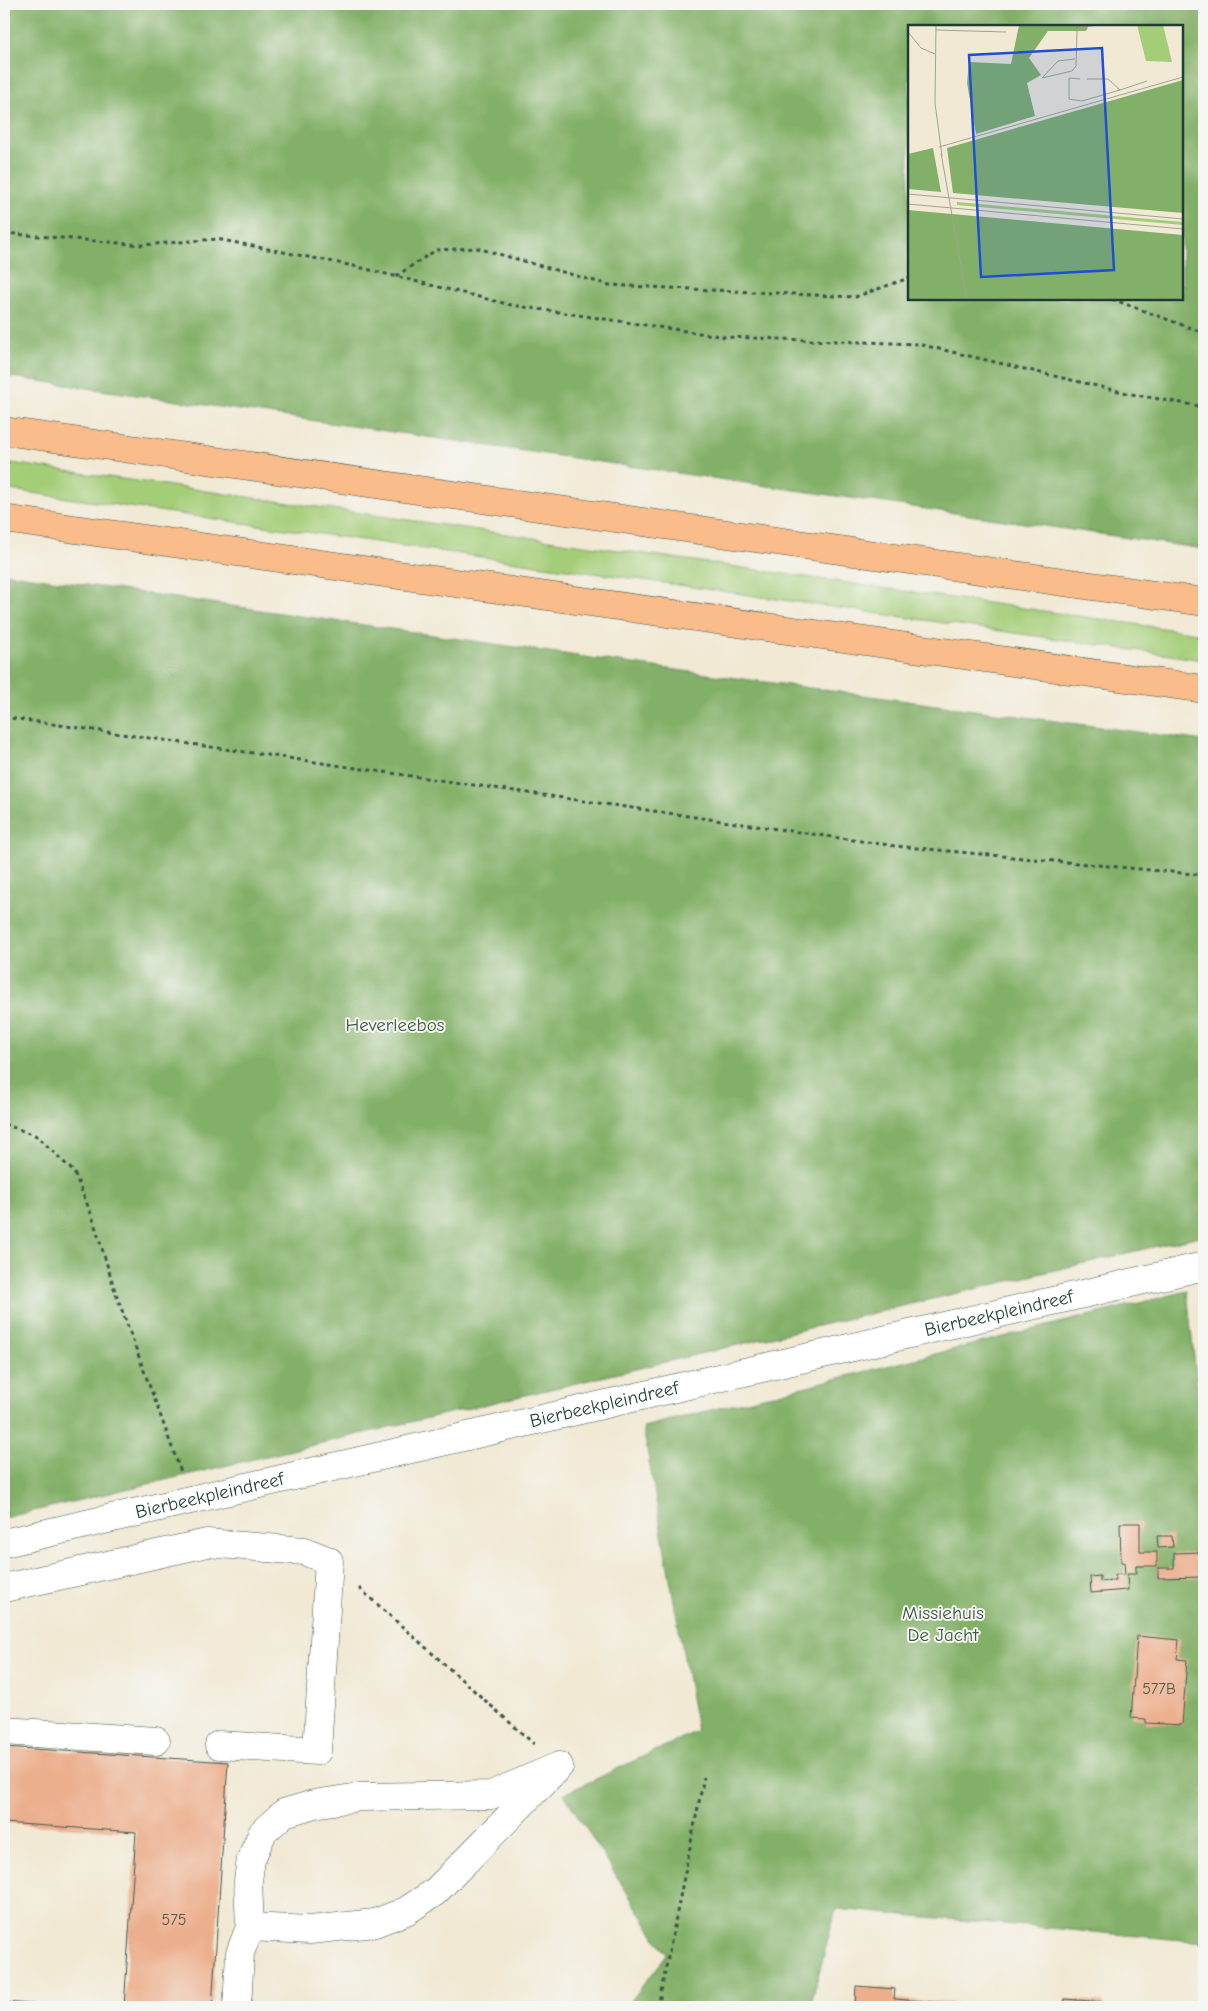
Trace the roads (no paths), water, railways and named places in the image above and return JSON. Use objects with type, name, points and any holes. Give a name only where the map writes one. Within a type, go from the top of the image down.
[{"type":"highway","points":[[4,431],[1204,602]]},
{"type":"highway","points":[[4,520],[1204,689]]},
{"type":"lane","name":"Bierbeekpleindreef","points":[[4,1543],[1204,1266]]},
{"type":"lane","points":[[4,1588],[207,1543],[304,1550],[329,1561],[317,1751],[219,1745]]},
{"type":"lane","points":[[4,1730],[156,1741]]},
{"type":"lane","points":[[237,2007],[240,1953],[250,1927],[248,1881],[251,1860],[263,1832],[284,1813],[314,1804],[358,1797],[491,1795],[559,1766],[435,1892],[406,1911],[375,1923],[310,1930],[250,1927]]},
{"type":"park label","name":"Heverleebos","points":[[395,1025]]},
{"type":"park label","name":"Missiehuis De Jacht","points":[[943,1624]]}]
